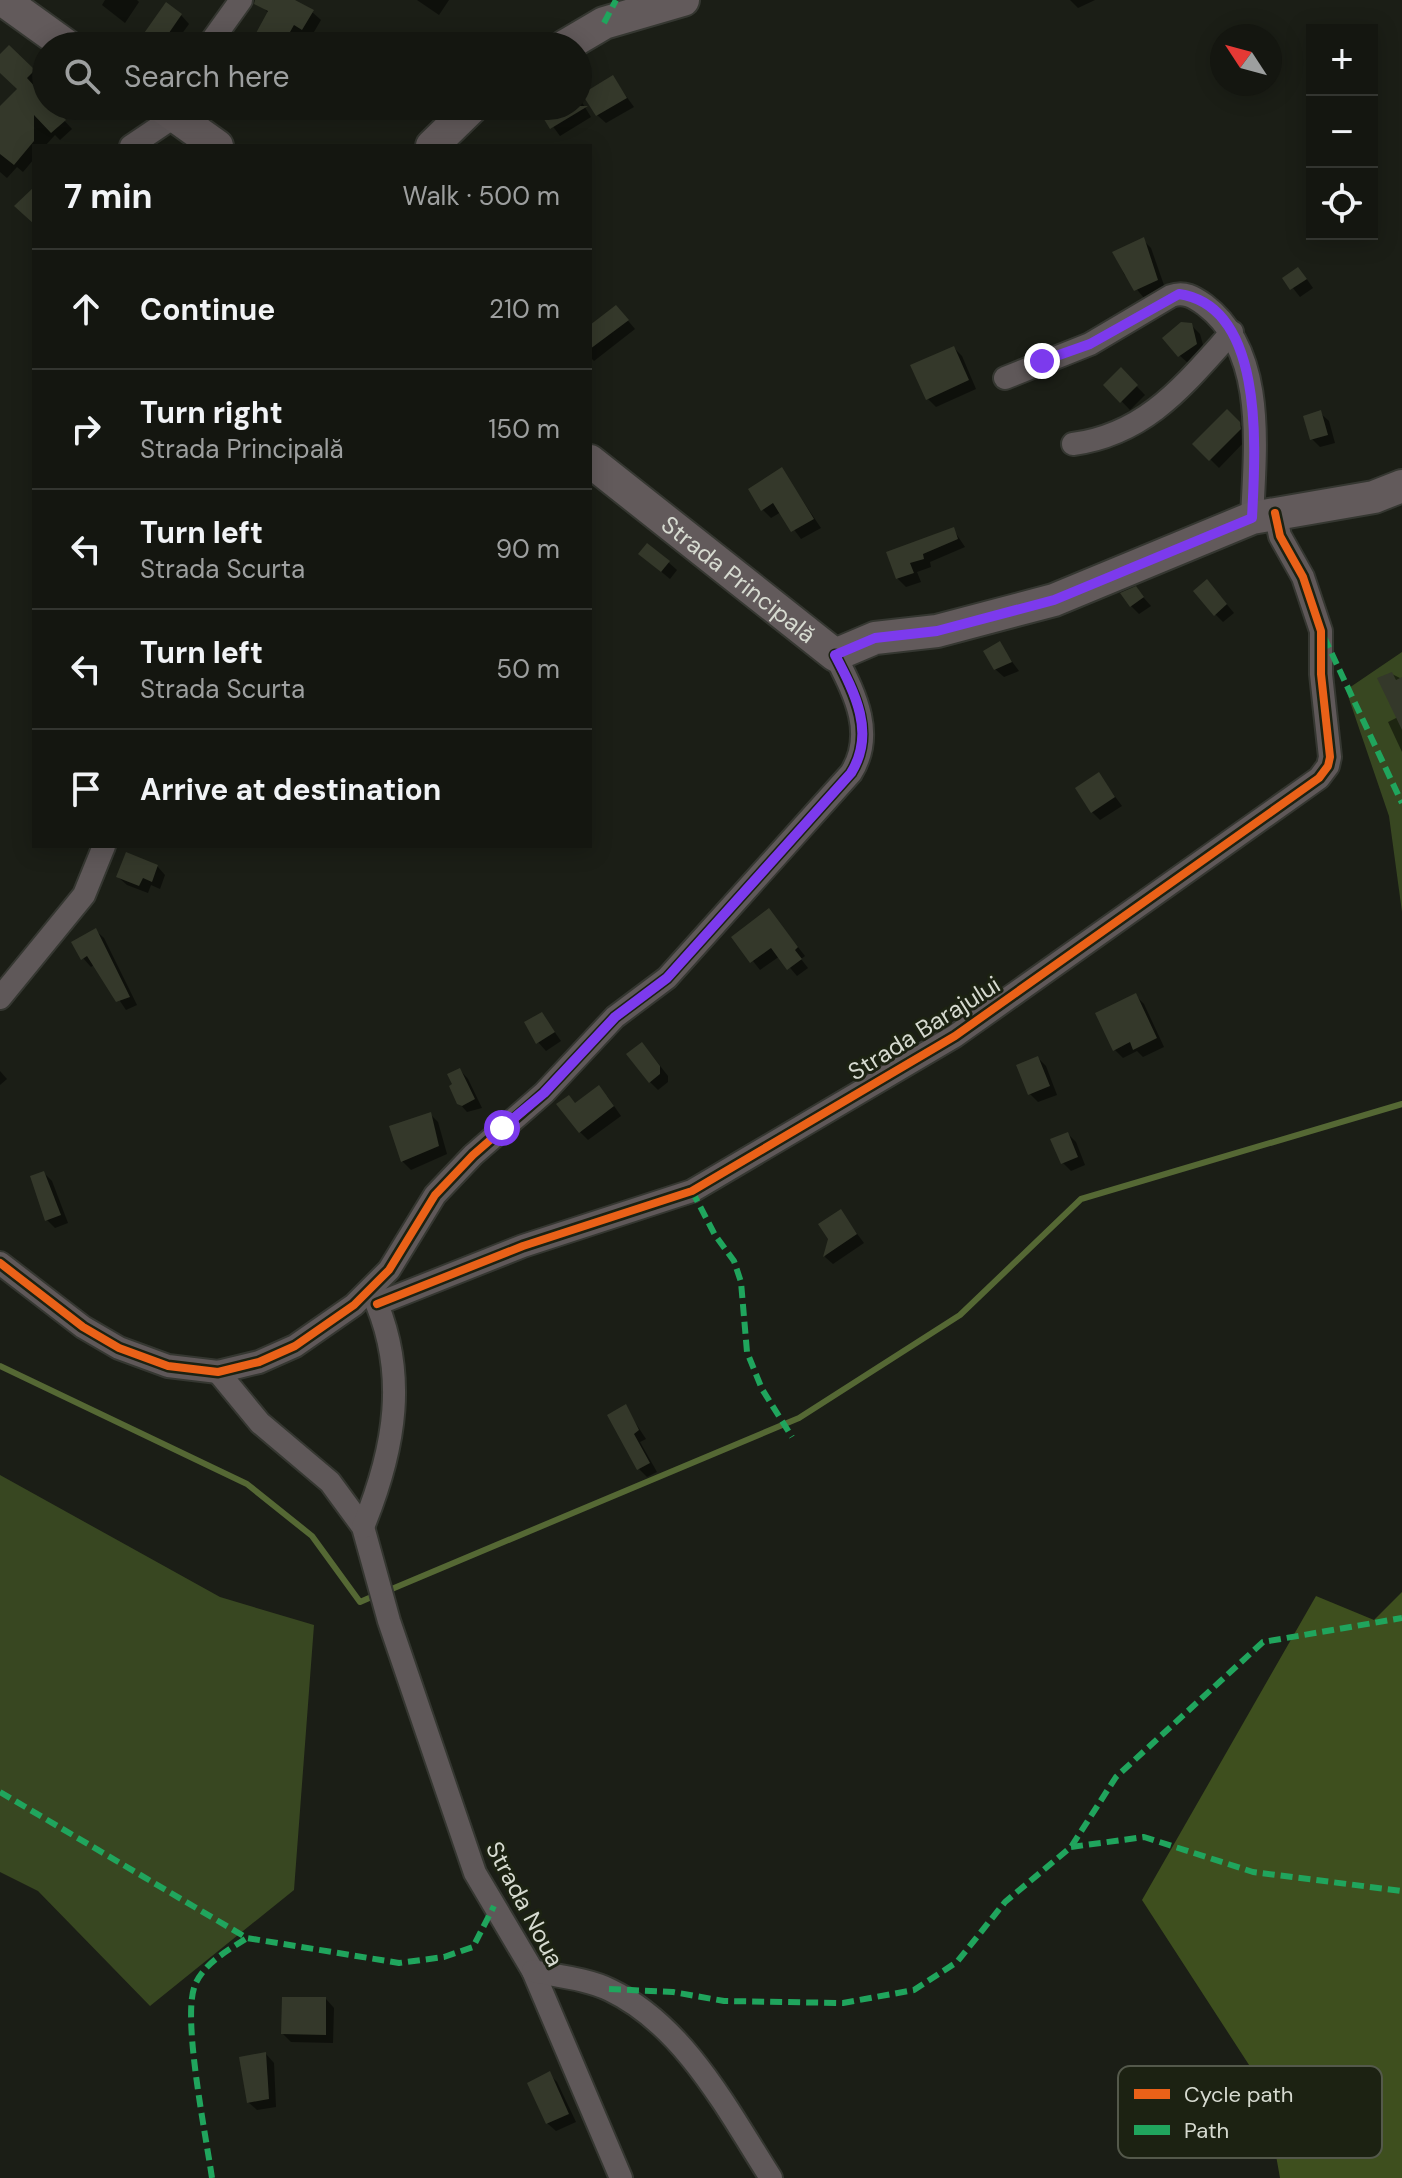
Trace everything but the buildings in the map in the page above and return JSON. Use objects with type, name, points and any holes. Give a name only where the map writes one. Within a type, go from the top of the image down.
[{"type":"main road","points":[[3,0],[48,32]]},
{"type":"main road","points":[[589,32],[604,23],[683,0]]},
{"type":"main road","points":[[182,120],[214,144]]},
{"type":"main road","points":[[434,144],[459,120]]},
{"type":"main road","name":"Strada Principală","points":[[592,463],[835,655],[875,638],[937,631],[1054,600],[1263,516],[1374,497],[1402,486]]},
{"type":"street","points":[[218,32],[241,0]]},
{"type":"street","points":[[133,144],[156,120]]},
{"type":"street","points":[[1005,378],[1090,344],[1179,294],[1193,297],[1232,332],[1243,355],[1253,416],[1263,516]]},
{"type":"street","points":[[1073,444],[1121,433],[1152,413],[1177,393],[1232,332]]},
{"type":"street","name":"Strada Barajului","points":[[373,1296],[692,1191],[955,1036],[1047,974],[1325,771],[1330,757],[1321,674],[1321,631],[1303,577],[1280,536],[1263,516]]},
{"type":"street","points":[[0,1263],[83,1327],[119,1348],[168,1366],[218,1372],[259,1362],[295,1346],[373,1296],[435,1195],[473,1155],[544,1093],[615,1017],[667,978],[851,773],[861,754],[863,721],[835,655]]},
{"type":"street","points":[[0,998],[84,895],[103,848]]},
{"type":"street","points":[[366,1533],[391,1444],[396,1394],[393,1354],[373,1296]]},
{"type":"street","points":[[218,1372],[260,1423],[330,1482],[366,1533]]},
{"type":"street","name":"Strada Noua","points":[[366,1533],[385,1602],[475,1873],[533,1971],[621,2178]]},
{"type":"street","points":[[533,1971],[609,1989],[654,2018],[704,2074],[771,2178]]},
{"type":"green space","points":[[1402,652],[1402,912],[1389,816],[1346,690]]},
{"type":"green space","points":[[0,1475],[220,1597],[314,1625],[294,1890],[150,2006],[38,1891],[0,1872]]},
{"type":"green space","points":[[1402,1592],[1402,2178],[1280,2178],[1276,2158],[1382,2158],[1382,2066],[1250,2066],[1142,1900],[1316,1596],[1374,1620]]},
{"type":"waterway","points":[[387,1591],[799,1418],[960,1315],[1081,1199],[1402,1104]]},
{"type":"waterway","points":[[0,1366],[247,1484],[312,1536],[360,1602],[376,1595]]},
{"type":"marked path","points":[[604,23],[616,0]]},
{"type":"marked path","points":[[1324,637],[1402,803]]},
{"type":"marked path","points":[[692,1191],[715,1235],[734,1261],[741,1282],[747,1352],[762,1389],[792,1437]]},
{"type":"marked path","points":[[609,1989],[673,1992],[724,2001],[843,2003],[914,1990],[957,1962],[1005,1902],[1071,1847],[1116,1777],[1263,1642],[1402,1618]]},
{"type":"marked path","points":[[0,1792],[247,1938],[399,1963],[444,1957],[473,1947],[494,1906]]},
{"type":"marked path","points":[[1071,1847],[1144,1837],[1253,1872],[1402,1891]]},
{"type":"marked path","points":[[212,2178],[193,2052],[191,2004],[202,1972],[247,1938]]},
{"type":"cycle path","points":[[377,1304],[523,1246],[692,1191],[955,1036],[1319,778],[1328,766],[1330,757],[1321,674],[1321,631],[1303,577],[1280,536],[1275,513]]},
{"type":"cycle path","points":[[0,1263],[83,1327],[119,1348],[168,1366],[218,1372],[259,1362],[295,1346],[354,1305],[389,1270],[435,1195],[473,1155],[544,1093],[615,1017],[667,978],[851,773],[862,743],[860,713],[835,655]]},
{"type":"route","points":[[502,1128],[544,1093],[615,1017],[667,978],[851,773],[861,754],[863,721],[835,655],[875,638],[937,631],[1054,600],[1252,518],[1253,416],[1243,355],[1232,332],[1207,307],[1193,297],[1171,296],[1090,344],[1042,361]]}]
